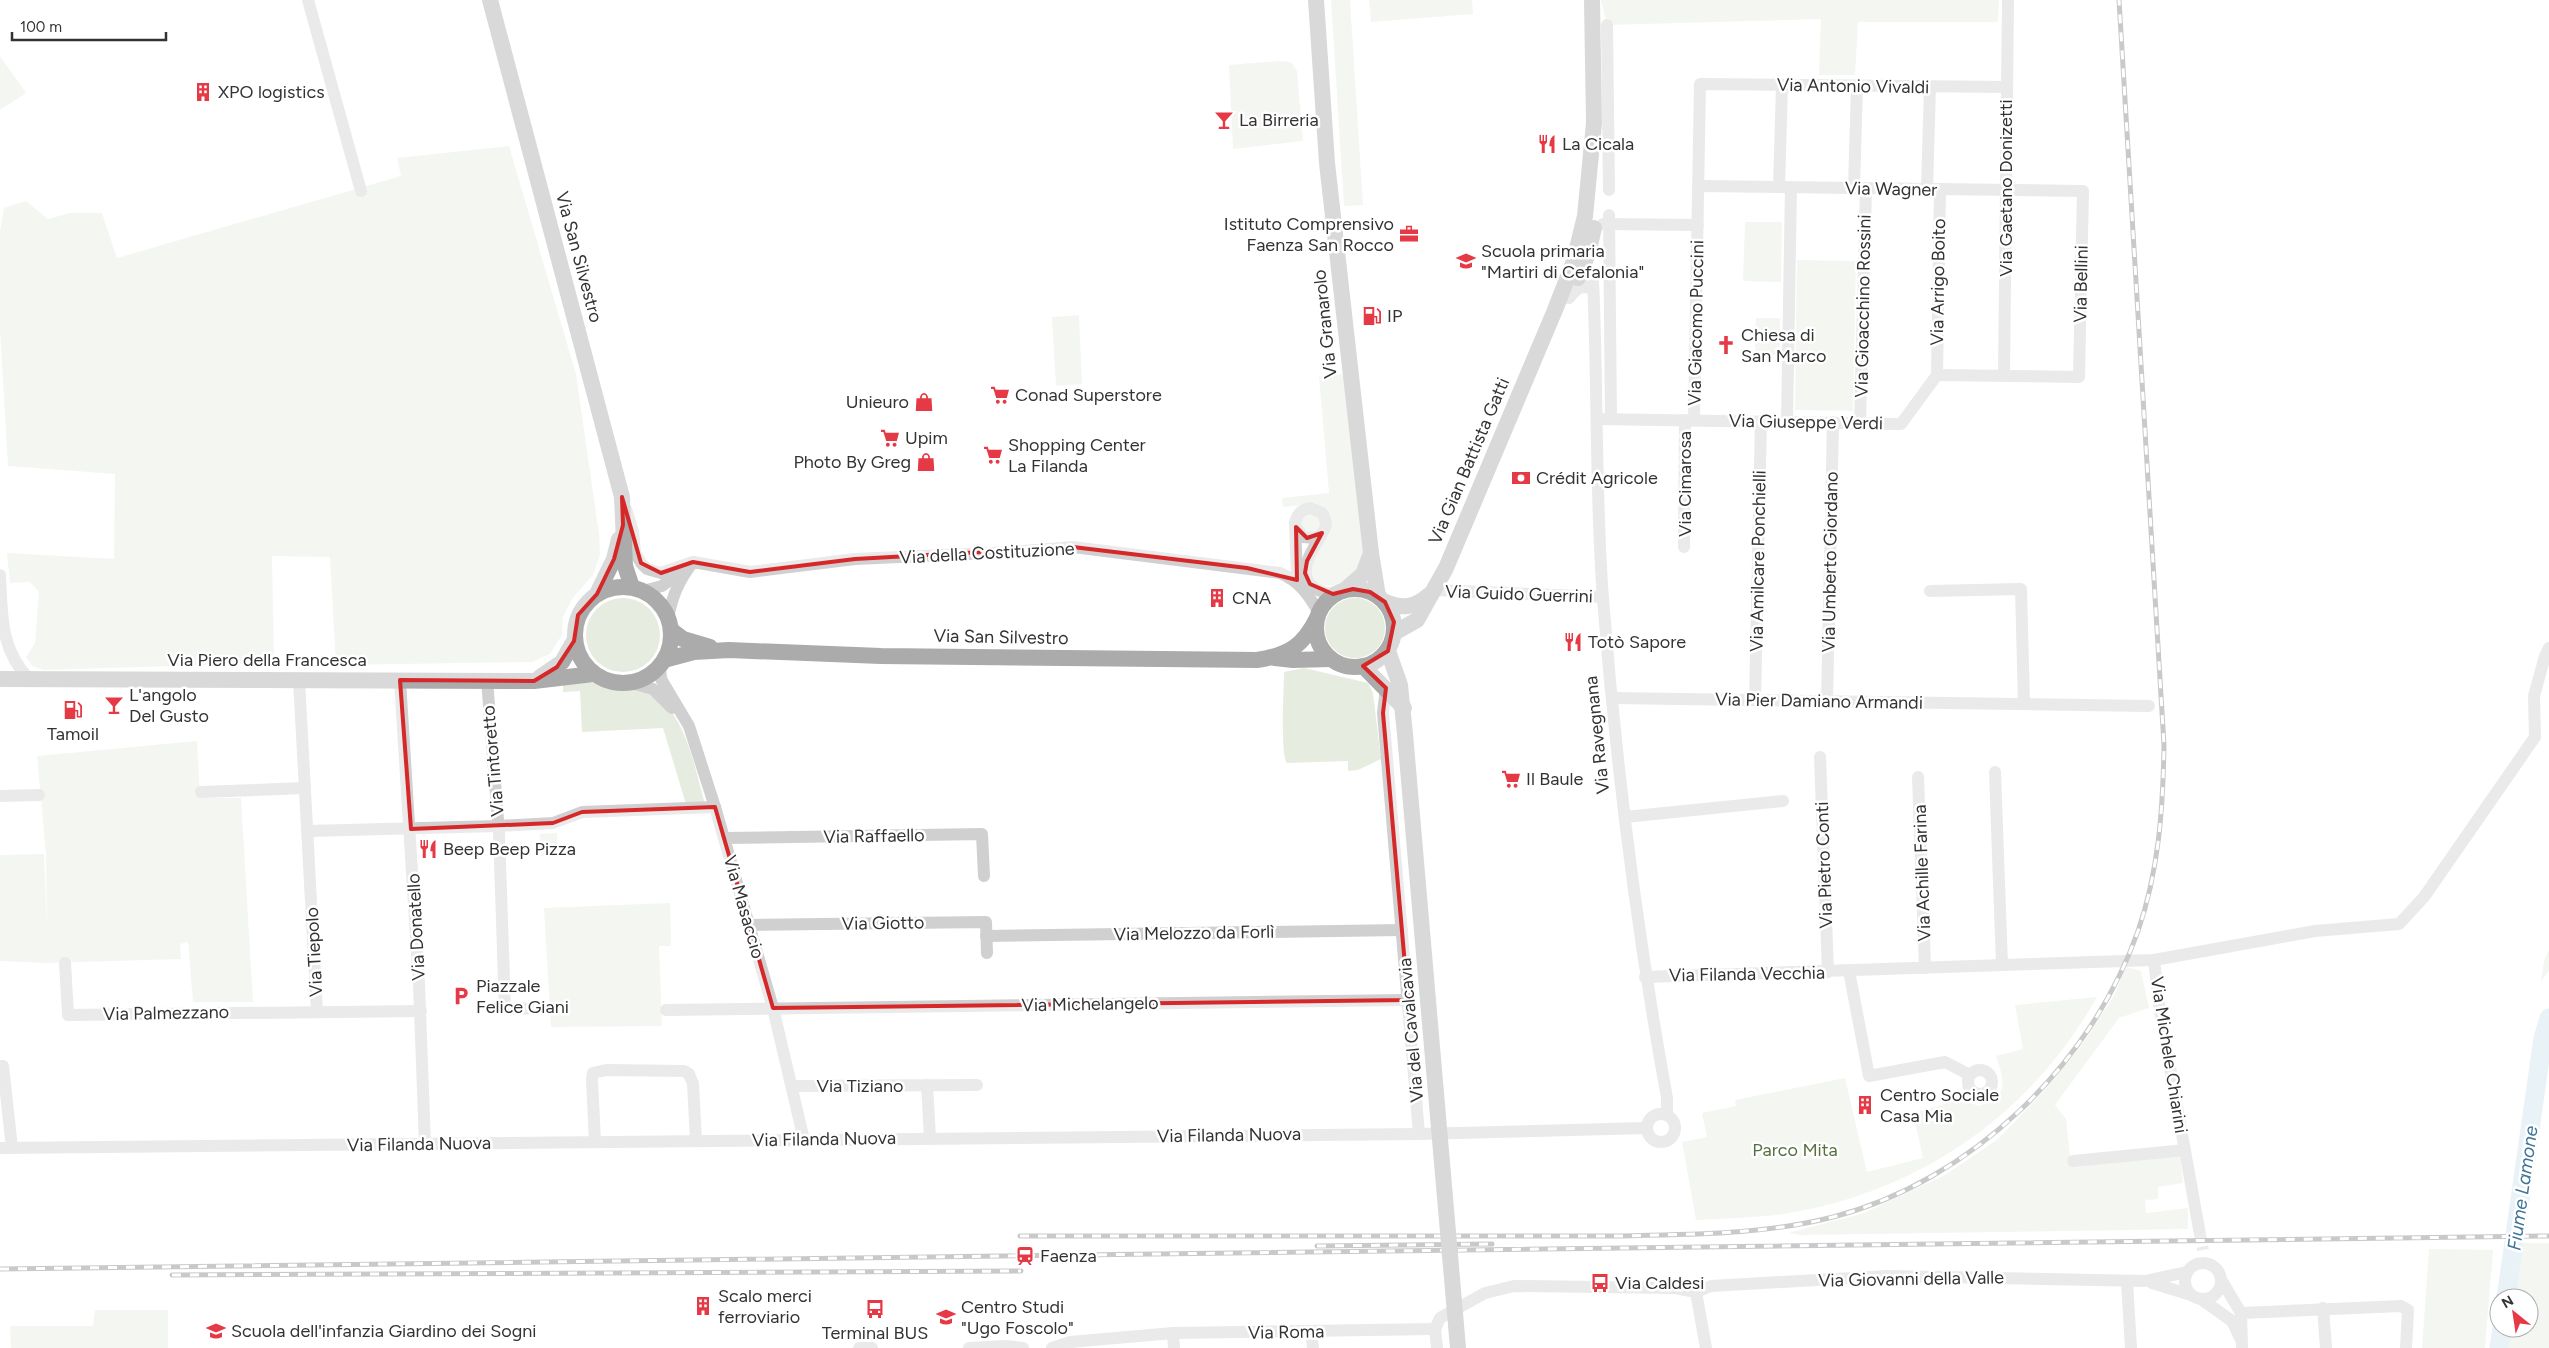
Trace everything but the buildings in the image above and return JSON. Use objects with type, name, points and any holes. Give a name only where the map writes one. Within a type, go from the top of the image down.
[{"type":"main road","name":"Via San Silvestro","points":[[490,0],[622,497],[625,566],[638,589]]},
{"type":"main road","name":"Via Granarolo","points":[[1316,0],[1327,163],[1371,553],[1381,599]]},
{"type":"main road","name":"Via Ravegnana","points":[[1586,275],[1585,216],[1594,123],[1602,101],[1592,0]]},
{"type":"main road","name":"Via Ravegnana","points":[[1586,275],[1601,225],[1594,123]]},
{"type":"main road","name":"Via Gian Battista Gatti","points":[[1394,633],[1417,620],[1446,568],[1540,346],[1569,298],[1586,275]]},
{"type":"main road","name":"Via Gian Battista Gatti","points":[[1540,346],[1586,275]]},
{"type":"main road","name":"Via San Silvestro","points":[[597,594],[614,559],[623,525]]},
{"type":"main road","name":"Via Granarolo","points":[[1343,590],[1363,574],[1371,553]]},
{"type":"main road","points":[[618,587],[638,589],[663,608],[670,624],[669,650],[653,672],[631,682],[609,681],[594,674],[583,663],[574,641],[578,616],[588,601],[597,594],[618,587]]},
{"type":"main road","points":[[1362,589],[1381,599],[1391,611],[1394,633],[1388,651],[1378,659],[1363,666],[1346,666],[1331,659],[1318,640],[1318,615],[1332,596],[1343,590],[1362,589]]},
{"type":"main road","name":"Via Gian Battista Gatti","points":[[1381,599],[1399,608],[1412,606],[1434,590]]},
{"type":"main road","name":"Via San Silvestro","points":[[1273,658],[1296,647],[1307,637],[1318,615]]},
{"type":"main road","name":"Via San Silvestro","points":[[670,624],[683,639],[697,644],[729,650]]},
{"type":"main road","name":"Via Piero della Francesca","points":[[534,680],[557,667],[568,654],[574,641]]},
{"type":"main road","name":"Via San Silvestro","points":[[662,662],[694,652],[729,650],[881,656],[1331,659]]},
{"type":"main road","name":"Via del Cavalcavia","points":[[1388,651],[1400,685],[1404,708],[1458,1348]]},
{"type":"main road","points":[[1363,666],[1404,708]]},
{"type":"main road","name":"Via Piero della Francesca","points":[[0,679],[534,680],[594,674]]},
{"type":"street","points":[[308,0],[361,191]]},
{"type":"street","name":"Via Gaetano Donizetti","points":[[2004,376],[2008,0]]},
{"type":"street","name":"Via Ravegnana","points":[[1607,25],[1602,101],[1609,190]]},
{"type":"street","name":"Via Antonio Vivaldi","points":[[1700,84],[2006,87]]},
{"type":"street","name":"Via Giacomo Puccini","points":[[1690,420],[1698,225],[1700,84]]},
{"type":"street","points":[[1782,85],[1787,422]]},
{"type":"street","name":"Via Gioacchino Rossini","points":[[1857,86],[1860,188],[1860,423]]},
{"type":"street","name":"Via Arrigo Boito","points":[[1930,87],[1934,189],[1937,375]]},
{"type":"street","name":"Via Wagner","points":[[1698,186],[2083,192]]},
{"type":"street","name":"Via Bellini","points":[[2004,376],[2079,377],[2083,192]]},
{"type":"street","name":"Via Ravegnana","points":[[1601,225],[1611,419]]},
{"type":"street","name":"Via Giacomo Puccini","points":[[1601,225],[1698,225]]},
{"type":"street","name":"Via Ravegnana","points":[[1586,275],[1597,419],[1603,597],[1625,817],[1645,977],[1667,1098],[1667,1115],[1673,1121],[1675,1130],[1667,1140],[1654,1139],[1648,1128]]},
{"type":"street","points":[[1937,375],[2004,376]]},
{"type":"street","name":"Via Giuseppe Verdi","points":[[1597,419],[1901,424],[1937,375]]},
{"type":"street","name":"Via Cimarosa","points":[[1684,547],[1690,420]]},
{"type":"street","name":"Via Amilcare Ponchielli","points":[[1755,700],[1761,421]]},
{"type":"street","name":"Via Umberto Giordano","points":[[1827,701],[1833,422]]},
{"type":"street","name":"Via della Costituzione","points":[[622,497],[633,531],[635,552],[647,569],[662,573],[693,562],[750,572],[855,559],[1010,552],[1073,546],[1280,573],[1291,578],[1303,588]]},
{"type":"street","points":[[1322,533],[1315,538],[1307,538],[1300,534],[1296,527],[1296,518],[1301,511],[1314,508],[1324,517],[1326,525],[1322,533],[1306,561],[1305,573],[1310,584],[1325,593],[1333,594],[1343,590]]},
{"type":"street","name":"Via della Costituzione","points":[[1296,527],[1297,576],[1318,615]]},
{"type":"street","points":[[1280,573],[1291,570],[1296,560]]},
{"type":"street","points":[[638,589],[662,586],[693,562]]},
{"type":"street","points":[[670,624],[672,600],[678,584],[693,562]]},
{"type":"street","points":[[0,575],[2,619],[7,648],[17,667],[29,679]]},
{"type":"street","points":[[1930,591],[2021,589],[2024,704]]},
{"type":"street","name":"Via Guido Guerrini","points":[[1434,590],[1603,597]]},
{"type":"street","name":"Via Filanda Vecchia","points":[[1645,977],[2154,960],[2315,931],[2399,924],[2424,897],[2535,737],[2534,696],[2549,648]]},
{"type":"street","name":"Via Masaccio","points":[[662,662],[661,679],[689,726],[715,807],[772,1008],[804,1140]]},
{"type":"street","name":"Via Tiepolo","points":[[299,680],[317,1012],[421,1011]]},
{"type":"street","name":"Via Donatello","points":[[400,680],[421,1011],[425,1144]]},
{"type":"street","name":"Via Tintoretto","points":[[487,680],[498,826],[505,1009],[548,1008]]},
{"type":"street","name":"Via Masaccio","points":[[631,682],[653,688],[689,726]]},
{"type":"street","name":"Via del Cavalcavia","points":[[1386,688],[1383,713],[1419,1134]]},
{"type":"street","name":"Via Pier Damiano Armandi","points":[[1613,698],[2149,706]]},
{"type":"street","name":"Via Pietro Conti","points":[[1820,757],[1828,972]]},
{"type":"street","points":[[1995,772],[2002,965]]},
{"type":"street","name":"Via Achille Farina","points":[[1918,777],[1925,968]]},
{"type":"street","points":[[201,792],[305,788]]},
{"type":"street","points":[[0,796],[38,795]]},
{"type":"street","points":[[1625,817],[1783,801]]},
{"type":"street","points":[[308,831],[411,830],[553,823],[582,812],[715,807]]},
{"type":"street","name":"Via Raffaello","points":[[724,838],[982,834],[984,876]]},
{"type":"street","name":"Via Giotto","points":[[749,925],[986,922],[986,936]]},
{"type":"street","name":"Via Melozzo da Forlì","points":[[986,936],[1402,930]]},
{"type":"street","points":[[986,936],[987,953]]},
{"type":"street","name":"Via Michele Chiarini","points":[[2154,960],[2160,1011],[2199,1229]]},
{"type":"street","name":"Via Palmezzano","points":[[65,963],[68,1015],[317,1012]]},
{"type":"street","name":"Via Filanda Vecchia","points":[[1849,971],[1869,1076],[1945,1062],[1970,1075]]},
{"type":"street","name":"Via Michelangelo","points":[[772,1008],[1408,1000]]},
{"type":"street","points":[[666,1010],[772,1008]]},
{"type":"street","points":[[0,1066],[3,1066],[6,1148]]},
{"type":"street","points":[[595,1142],[592,1078],[593,1074],[606,1070],[684,1071],[689,1074],[692,1084],[696,1141]]},
{"type":"street","name":"Via Tiziano","points":[[927,1085],[930,1138]]},
{"type":"street","name":"Via Tiziano","points":[[792,1086],[977,1085]]},
{"type":"street","points":[[1648,1128],[1654,1116],[1667,1115]]},
{"type":"street","name":"Via Filanda Nuova","points":[[6,1148],[1419,1134],[1648,1128]]},
{"type":"street","name":"Via Michele Chiarini","points":[[2073,1161],[2185,1150]]},
{"type":"street","points":[[2203,1250],[2209,1263],[2218,1270],[2222,1281],[2241,1313],[2242,1344],[2232,1321],[2196,1297],[2185,1284],[2190,1268],[2203,1250]]},
{"type":"street","points":[[2190,1268],[2209,1263]]},
{"type":"street","name":"Via Giovanni della Valle","points":[[1696,1292],[1710,1286],[1887,1276],[2144,1281],[2190,1268]]},
{"type":"street","points":[[2127,1281],[2131,1348]]},
{"type":"street","name":"Via Giovanni della Valle","points":[[2144,1281],[2196,1297]]},
{"type":"street","points":[[2196,1297],[2213,1297],[2221,1287],[2222,1281]]},
{"type":"street","points":[[1437,1348],[1435,1328],[1440,1318],[1485,1293],[1514,1286],[1675,1288],[1696,1292],[1706,1348]]},
{"type":"street","points":[[2241,1313],[2401,1306],[2408,1310],[2406,1348]]},
{"type":"street","points":[[2323,1308],[2326,1348]]},
{"type":"street","name":"Via Roma","points":[[1052,1348],[1070,1342],[1118,1342],[1173,1333],[1311,1332],[1435,1328]]},
{"type":"street","points":[[1311,1332],[1313,1348]]},
{"type":"street","points":[[1173,1333],[1174,1348]]},
{"type":"street","points":[[969,1348],[1006,1346],[1023,1348]]},
{"type":"street","points":[[859,1348],[872,1348]]},
{"type":"highlighted area","points":[[622,497],[641,563],[661,573],[693,562],[750,572],[855,559],[1073,547],[1247,568],[1297,580],[1296,527],[1307,538],[1322,533],[1307,561],[1305,573],[1310,584],[1333,594],[1353,589],[1370,592],[1385,602],[1394,622],[1388,651],[1363,666],[1386,688],[1383,713],[1408,1000],[773,1008],[715,807],[582,812],[553,823],[411,829],[400,680],[534,681],[557,667],[574,641],[578,615],[597,594],[614,559],[623,525]]},
{"type":"green space","points":[[1331,0],[1350,0],[1363,205],[1344,206]]},
{"type":"green space","points":[[1369,0],[1472,0],[1473,14],[1371,22]]},
{"type":"green space","points":[[1601,0],[1999,0],[1998,22],[1858,22],[1855,75],[1819,75],[1821,19],[1607,25]]},
{"type":"green space","points":[[0,56],[26,93],[0,110]]},
{"type":"green space","points":[[1279,61],[1291,62],[1297,71],[1303,141],[1233,149],[1229,65]]},
{"type":"green space","points":[[509,146],[576,374],[599,534],[600,555],[593,575],[572,599],[563,617],[562,635],[550,654],[532,662],[336,665],[330,557],[272,556],[274,663],[43,670],[32,666],[26,657],[35,643],[39,592],[30,582],[10,583],[7,553],[114,559],[115,474],[8,466],[0,330],[0,231],[4,208],[26,201],[48,219],[70,213],[102,213],[117,258],[401,176],[397,158]]},
{"type":"green space","points":[[1745,222],[1782,222],[1781,282],[1743,281]]},
{"type":"green space","points":[[1797,260],[1856,261],[1853,411],[1795,410]]},
{"type":"green space","points":[[1079,315],[1082,384],[1056,386],[1052,317]]},
{"type":"green space","points":[[1756,318],[1780,318],[1779,355],[1755,355]]},
{"type":"green space","points":[[1347,374],[1363,552],[1352,575],[1347,580],[1326,586],[1317,584],[1309,572],[1329,527],[1304,505],[1283,507],[1282,498],[1329,493],[1319,376]]},
{"type":"green space","points":[[1316,513],[1322,528],[1308,535],[1299,523],[1301,517]]},
{"type":"green space","points":[[623,598],[644,604],[654,614],[660,635],[654,656],[644,666],[623,672],[602,666],[592,656],[586,635],[592,614],[602,604]]},
{"type":"green space","points":[[1355,598],[1371,603],[1376,607],[1380,612],[1385,628],[1380,644],[1376,649],[1371,653],[1355,658],[1339,653],[1334,649],[1330,644],[1325,628],[1330,612],[1334,607],[1339,603]]},
{"type":"green space","points":[[1304,668],[1368,683],[1373,693],[1381,759],[1358,770],[1348,771],[1348,761],[1287,763],[1283,734],[1284,672]]},
{"type":"green space","points":[[586,681],[616,690],[646,690],[663,702],[681,727],[693,758],[705,804],[686,804],[663,728],[582,732],[580,691],[563,692],[563,683]]},
{"type":"green space","points":[[197,741],[200,798],[241,798],[253,1002],[193,1002],[188,942],[180,944],[181,959],[47,963],[0,961],[0,855],[44,854],[47,930],[46,854],[37,756]]},
{"type":"green space","points":[[557,833],[558,855],[541,856],[540,834]]},
{"type":"green space","points":[[670,903],[671,946],[659,946],[662,1026],[551,1027],[544,908]]},
{"type":"green space","points":[[2549,950],[2549,971],[2541,981],[2544,961]]},
{"type":"green space","points":[[2126,967],[2141,971],[2149,1008],[2119,1018],[2055,1105],[2066,1119],[2071,1165],[2180,1156],[2183,1183],[2158,1187],[2158,1199],[2145,1200],[2146,1213],[2188,1208],[2188,1229],[1800,1235],[1788,1233],[1864,1213],[1945,1175],[1998,1139],[2044,1091],[2081,1046],[2114,996]]},
{"type":"green space","name":"Parco Mita","points":[[2097,997],[2070,1040],[2039,1078],[2004,1112],[1966,1142],[1924,1167],[1880,1188],[1833,1204],[1783,1214],[1696,1220],[1682,1142],[1707,1137],[1702,1113],[1736,1106],[1735,1100],[1845,1078],[1867,1172],[1923,1158],[1913,1113],[1962,1099],[1978,1106],[1995,1098],[2000,1093],[2002,1081],[1996,1056],[2023,1049],[2015,1005]]},
{"type":"green space","points":[[2518,1243],[2549,1243],[2549,1348],[2503,1348],[2504,1338],[2539,1338],[2539,1288],[2512,1288]]},
{"type":"green space","points":[[2429,1249],[2493,1250],[2485,1348],[2422,1348]]},
{"type":"green space","points":[[95,1310],[168,1310],[168,1348],[11,1348],[10,1326],[93,1326]]},
{"type":"waterway","name":"Fiume Lamone","points":[[2507,1288],[2543,1038],[2549,1018]]},
{"type":"waterway","name":"Fiume Lamone","points":[[2499,1348],[2500,1338]]},
{"type":"tunnel","points":[[2199,1229],[2203,1250]]},
{"type":"railway","points":[[1020,1236],[1620,1236],[1727,1233],[1807,1223],[1833,1217],[1884,1200],[1932,1176],[1978,1146],[2020,1111],[2057,1071],[2090,1027],[2117,980],[2138,931],[2151,885],[2161,815],[2164,745],[2119,0]]},
{"type":"railway","points":[[0,1269],[2549,1236]]},
{"type":"railway","points":[[1317,1246],[1492,1244]]},
{"type":"railway","points":[[172,1275],[1021,1271]]},
{"type":"place","name":"XPO logistics","points":[[203,92]]},
{"type":"place","name":"La Birreria","points":[[1224,120]]},
{"type":"place","name":"La Cicala","points":[[1547,144]]},
{"type":"place","name":"Istituto Comprensivo Faenza San Rocco","points":[[1409,234]]},
{"type":"place","name":"Scuola primaria \"Martiri di Cefalonia\"","points":[[1466,261]]},
{"type":"place","name":"IP","points":[[1372,316]]},
{"type":"place","name":"Chiesa di San Marco","points":[[1726,345]]},
{"type":"place","name":"Conad Superstore","points":[[1000,395]]},
{"type":"place","name":"Unieuro","points":[[924,402]]},
{"type":"place","name":"Upim","points":[[890,438]]},
{"type":"place","name":"Shopping Center La Filanda","points":[[993,455]]},
{"type":"place","name":"Photo By Greg","points":[[926,462]]},
{"type":"place","name":"Crédit Agricole","points":[[1521,478]]},
{"type":"place","name":"CNA","points":[[1217,598]]},
{"type":"place","name":"Totò Sapore","points":[[1573,642]]},
{"type":"place","name":"L'angolo Del Gusto","points":[[114,705]]},
{"type":"place","name":"Tamoil","points":[[73,710]]},
{"type":"place","name":"Il Baule","points":[[1511,779]]},
{"type":"place","name":"Beep Beep Pizza","points":[[428,849]]},
{"type":"place","name":"Piazzale Felice Giani","points":[[461,996]]},
{"type":"place","name":"Centro Sociale Casa Mia","points":[[1865,1105]]},
{"type":"place","name":"Faenza","points":[[1025,1256]]},
{"type":"place","name":"Via Caldesi","points":[[1600,1283]]},
{"type":"place","name":"Scalo merci ferroviario","points":[[703,1306]]},
{"type":"place","name":"Terminal BUS","points":[[875,1309]]},
{"type":"place","name":"Centro Studi \"Ugo Foscolo\"","points":[[946,1317]]},
{"type":"place","name":"Scuola dell'infanzia Giardino dei Sogni","points":[[216,1331]]}]
